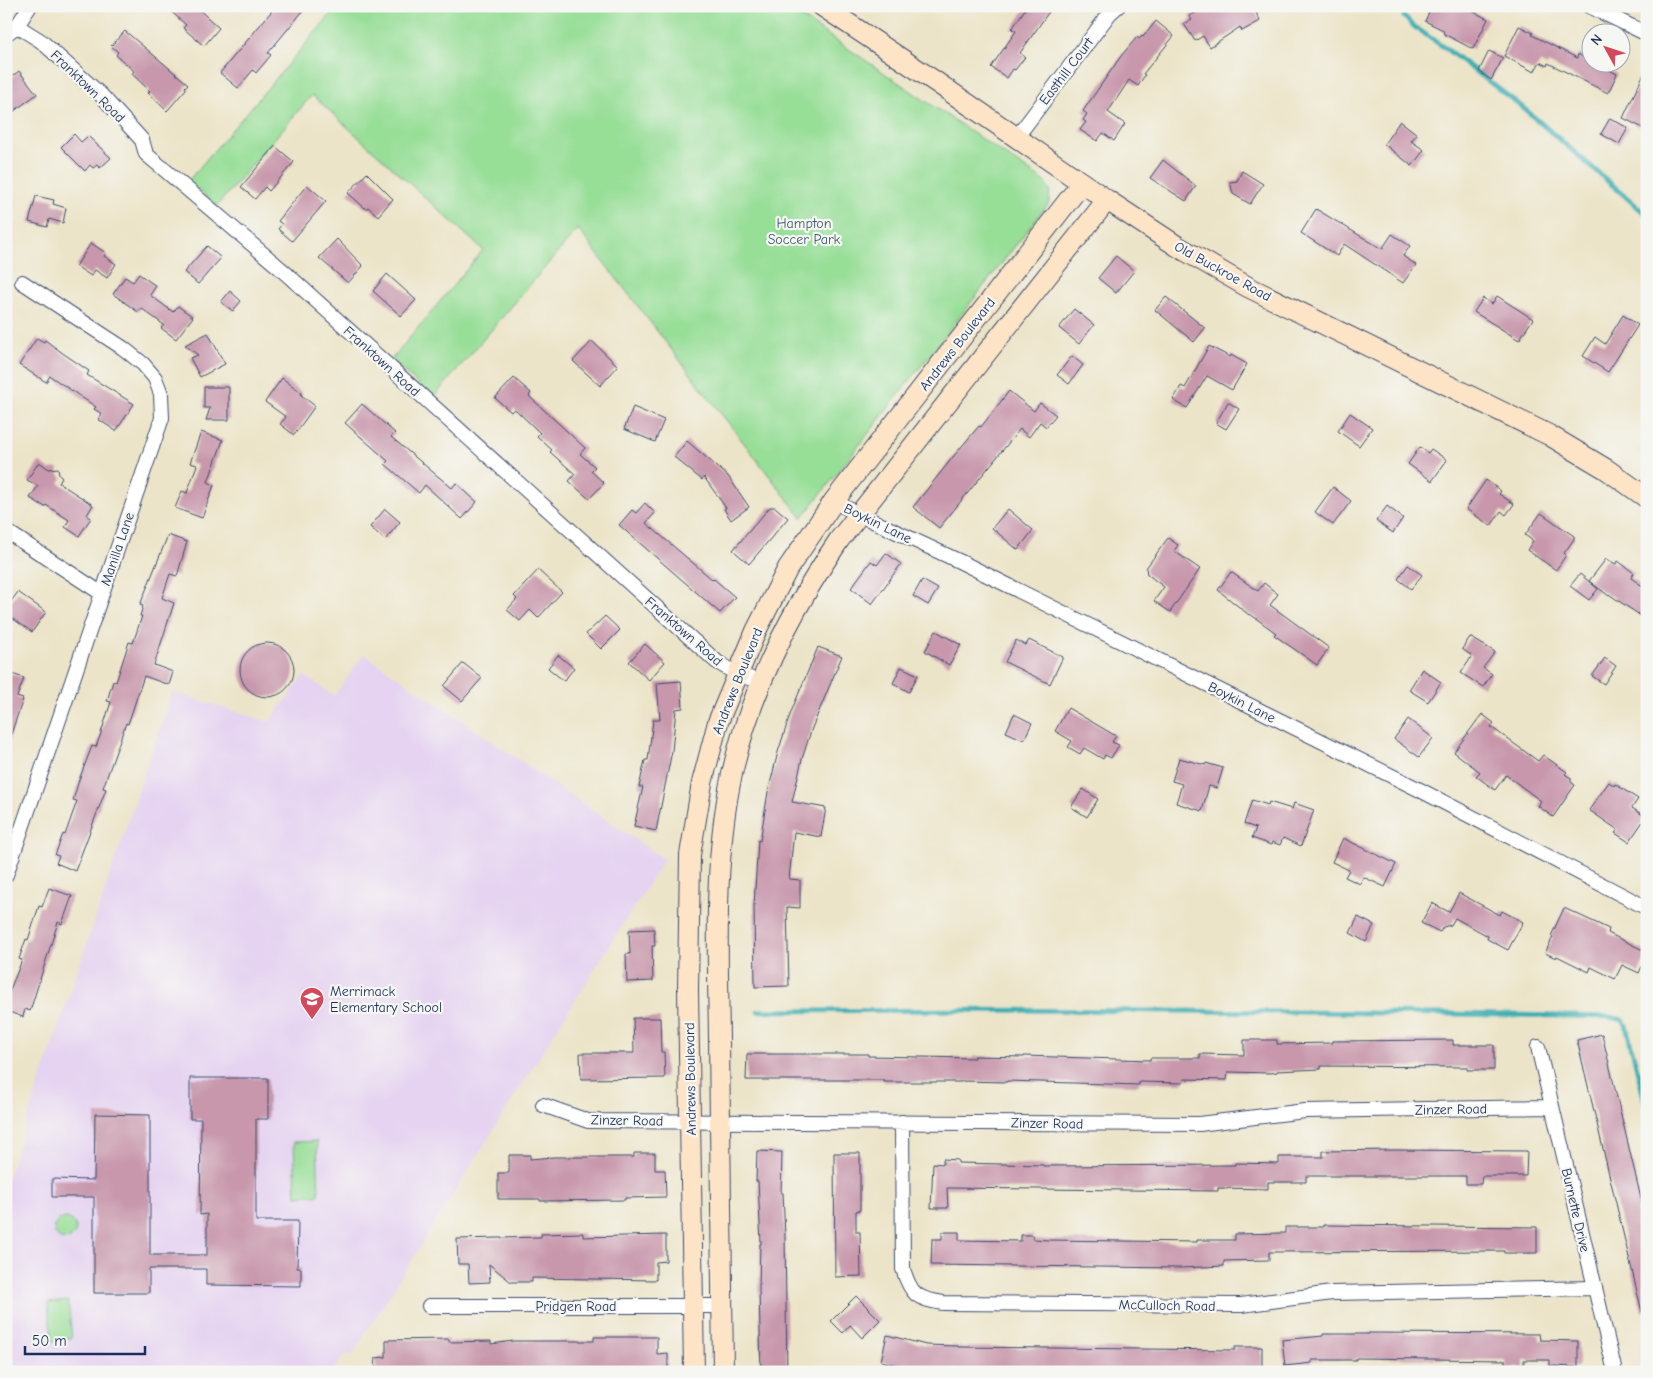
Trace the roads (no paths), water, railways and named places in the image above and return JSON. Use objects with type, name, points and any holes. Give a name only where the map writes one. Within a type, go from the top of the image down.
[{"type":"street","points":[[12,30],[30,6]]},
{"type":"street","name":"Old Buckroe Road","points":[[822,6],[1176,246],[1248,287],[1549,435],[1606,469],[1647,498]]},
{"type":"street","name":"Easthill Court","points":[[1016,138],[1110,13],[1118,6]]},
{"type":"street","points":[[1589,6],[1647,34]]},
{"type":"street","name":"Franktown Road","points":[[12,30],[41,41],[101,95],[142,140],[146,154],[281,270],[717,662],[737,674],[761,682]]},
{"type":"street","name":"Andrews Boulevard","points":[[694,1372],[688,989],[690,855],[702,784],[718,722],[756,631],[788,568],[834,500],[1082,183]]},
{"type":"street","name":"Andrews Boulevard","points":[[724,1372],[718,912],[721,841],[733,772],[743,732],[761,682],[782,636],[815,576],[858,514],[1107,200]]},
{"type":"street","name":"Manilla Lane","points":[[6,875],[162,418],[161,394],[155,378],[136,358],[22,282]]},
{"type":"street","name":"Boykin Lane","points":[[834,500],[858,514],[970,567],[1404,782],[1647,908]]},
{"type":"street","points":[[6,531],[102,593]]},
{"type":"street","name":"Burnette Drive","points":[[1538,1047],[1615,1372]]},
{"type":"street","name":"Zinzer Road","points":[[543,1106],[588,1121],[1199,1124],[1305,1111],[1552,1108]]},
{"type":"street","name":"McCulloch Road","points":[[902,1122],[903,1269],[908,1286],[924,1300],[943,1302],[1241,1305],[1332,1293],[1595,1288]]},
{"type":"street","name":"Pridgen Road","points":[[429,1306],[722,1306]]},
{"type":"waterway","points":[[1404,17],[1521,106],[1647,215]]},
{"type":"waterway","points":[[758,1011],[1184,1011],[1610,1017],[1623,1020],[1626,1025],[1647,1110]]},
{"type":"place","name":"Merrimack Elementary School","points":[[312,1020]]},
{"type":"park label","name":"Hampton Soccer Park","points":[[804,232]]}]
